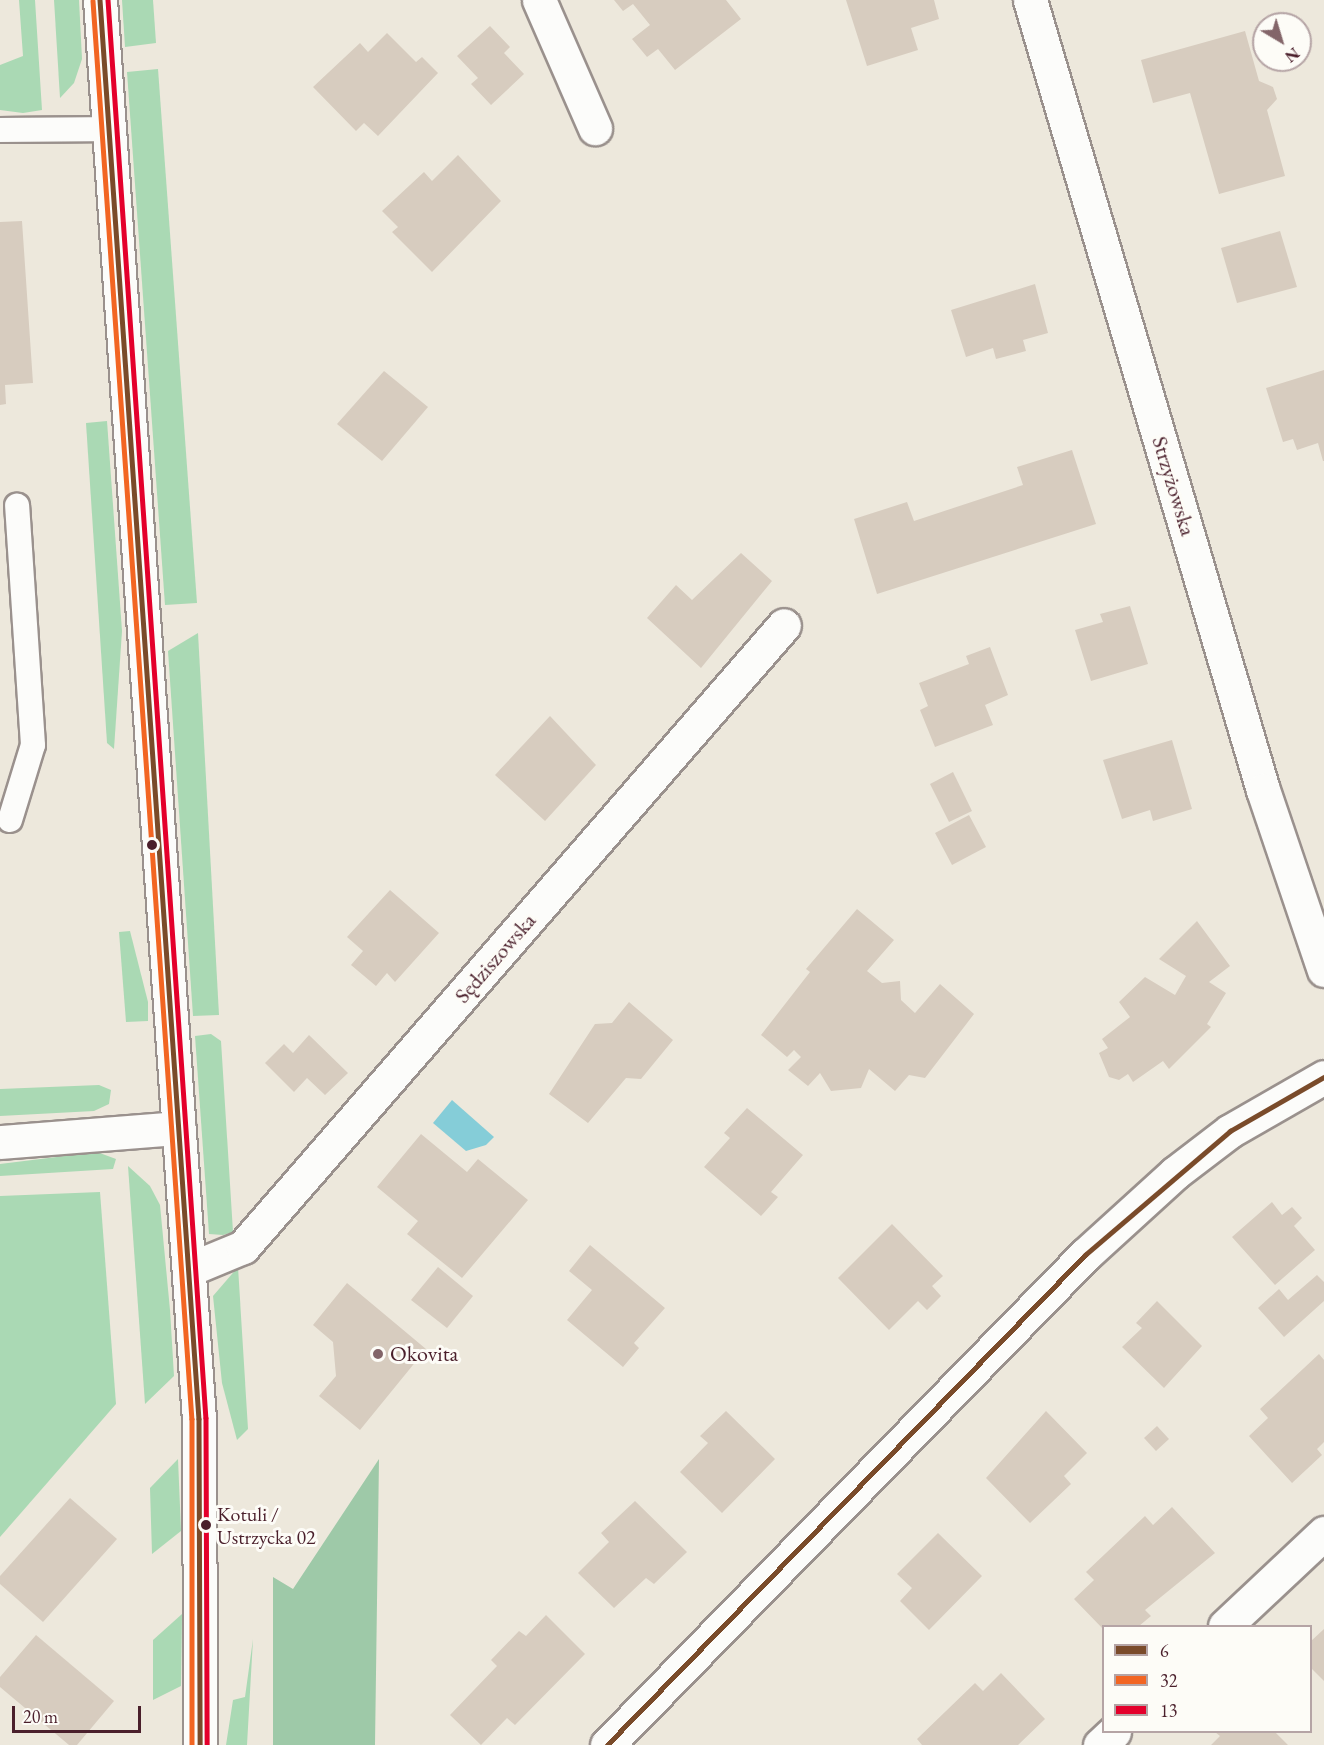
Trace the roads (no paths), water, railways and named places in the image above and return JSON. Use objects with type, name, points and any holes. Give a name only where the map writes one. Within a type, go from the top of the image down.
[{"type":"street","points":[[100,0],[178,1128],[190,1269],[203,1566],[200,1745]]},
{"type":"street","points":[[538,0],[595,128]]},
{"type":"street","name":"Strzyżowska","points":[[1030,0],[1263,790],[1324,970]]},
{"type":"street","name":"Sędziszowska","points":[[190,1269],[243,1247],[784,625]]},
{"type":"street","points":[[607,1745],[1085,1255],[1212,1145],[1280,1098],[1324,1077]]},
{"type":"street","points":[[0,1142],[178,1128]]},
{"type":"street","points":[[1226,1625],[1324,1533]]},
{"type":"street","points":[[1100,1745],[1112,1733]]},
{"type":"lane","points":[[0,130],[108,129]]},
{"type":"lane","points":[[10,820],[33,745],[17,506]]},
{"type":"water","points":[[452,1100],[494,1137],[486,1145],[466,1151],[433,1123]]},
{"type":"place","name":"Okovita","points":[[378,1354]]},
{"type":"place","name":"Kotuli / Ustrzycka 02","points":[[206,1525]]}]
